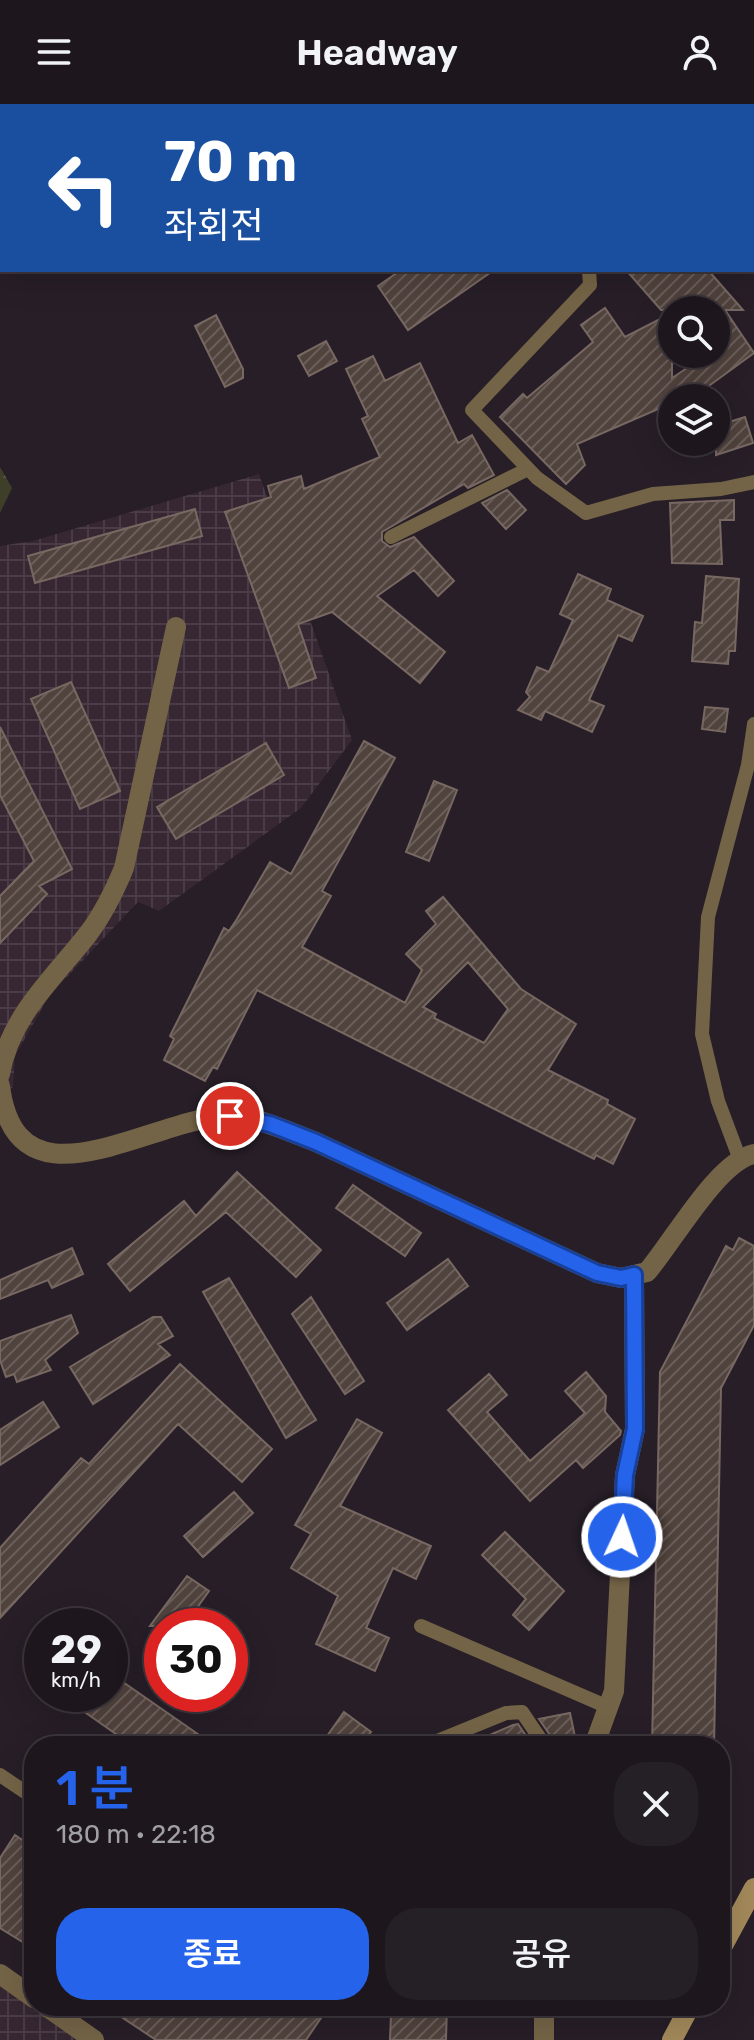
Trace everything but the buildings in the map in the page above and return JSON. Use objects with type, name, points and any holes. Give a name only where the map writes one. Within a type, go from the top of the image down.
[{"type":"street","points":[[0,1074],[4,1050],[21,1015],[89,932],[109,903],[124,868],[176,627]]},
{"type":"street","points":[[0,1086],[4,1113],[21,1139],[37,1150],[67,1156],[200,1120],[230,1116],[270,1124],[316,1142],[597,1273],[621,1278],[647,1272],[723,1172],[746,1156]]},
{"type":"street","points":[[598,1736],[614,1691],[625,1475],[635,1429],[634,1275]]},
{"type":"street","points":[[730,1932],[754,1888]]},
{"type":"street","points":[[0,1974],[24,1991]]},
{"type":"street","points":[[60,2016],[94,2040]]},
{"type":"street","points":[[544,2016],[544,2040]]},
{"type":"street","points":[[672,2040],[685,2016]]},
{"type":"lane","points":[[589,272],[590,285],[472,410],[528,469],[586,513],[653,494],[721,489],[754,482]]},
{"type":"lane","points":[[391,537],[528,469]]},
{"type":"lane","points":[[746,1156],[718,1101],[702,1034],[708,917],[748,765],[754,724]]},
{"type":"lane","points":[[421,1626],[608,1707]]},
{"type":"lane","points":[[450,1736],[506,1713],[522,1712],[538,1736]]},
{"type":"lane","points":[[0,1775],[24,1791]]},
{"type":"shaded area","points":[[259,474],[352,740],[301,808],[159,911],[138,902],[49,996],[15,1056],[13,1087],[0,1096],[0,546],[33,541]]},
{"type":"shaded area","points":[[0,1976],[24,1994],[24,2016],[52,2016],[82,2040],[0,2040]]},
{"type":"green space","points":[[0,467],[12,488],[0,513]]},
{"type":"route","points":[[230,1116],[270,1124],[316,1142],[479,1221],[597,1273],[621,1278],[634,1275],[635,1429],[625,1475],[622,1537]]}]
